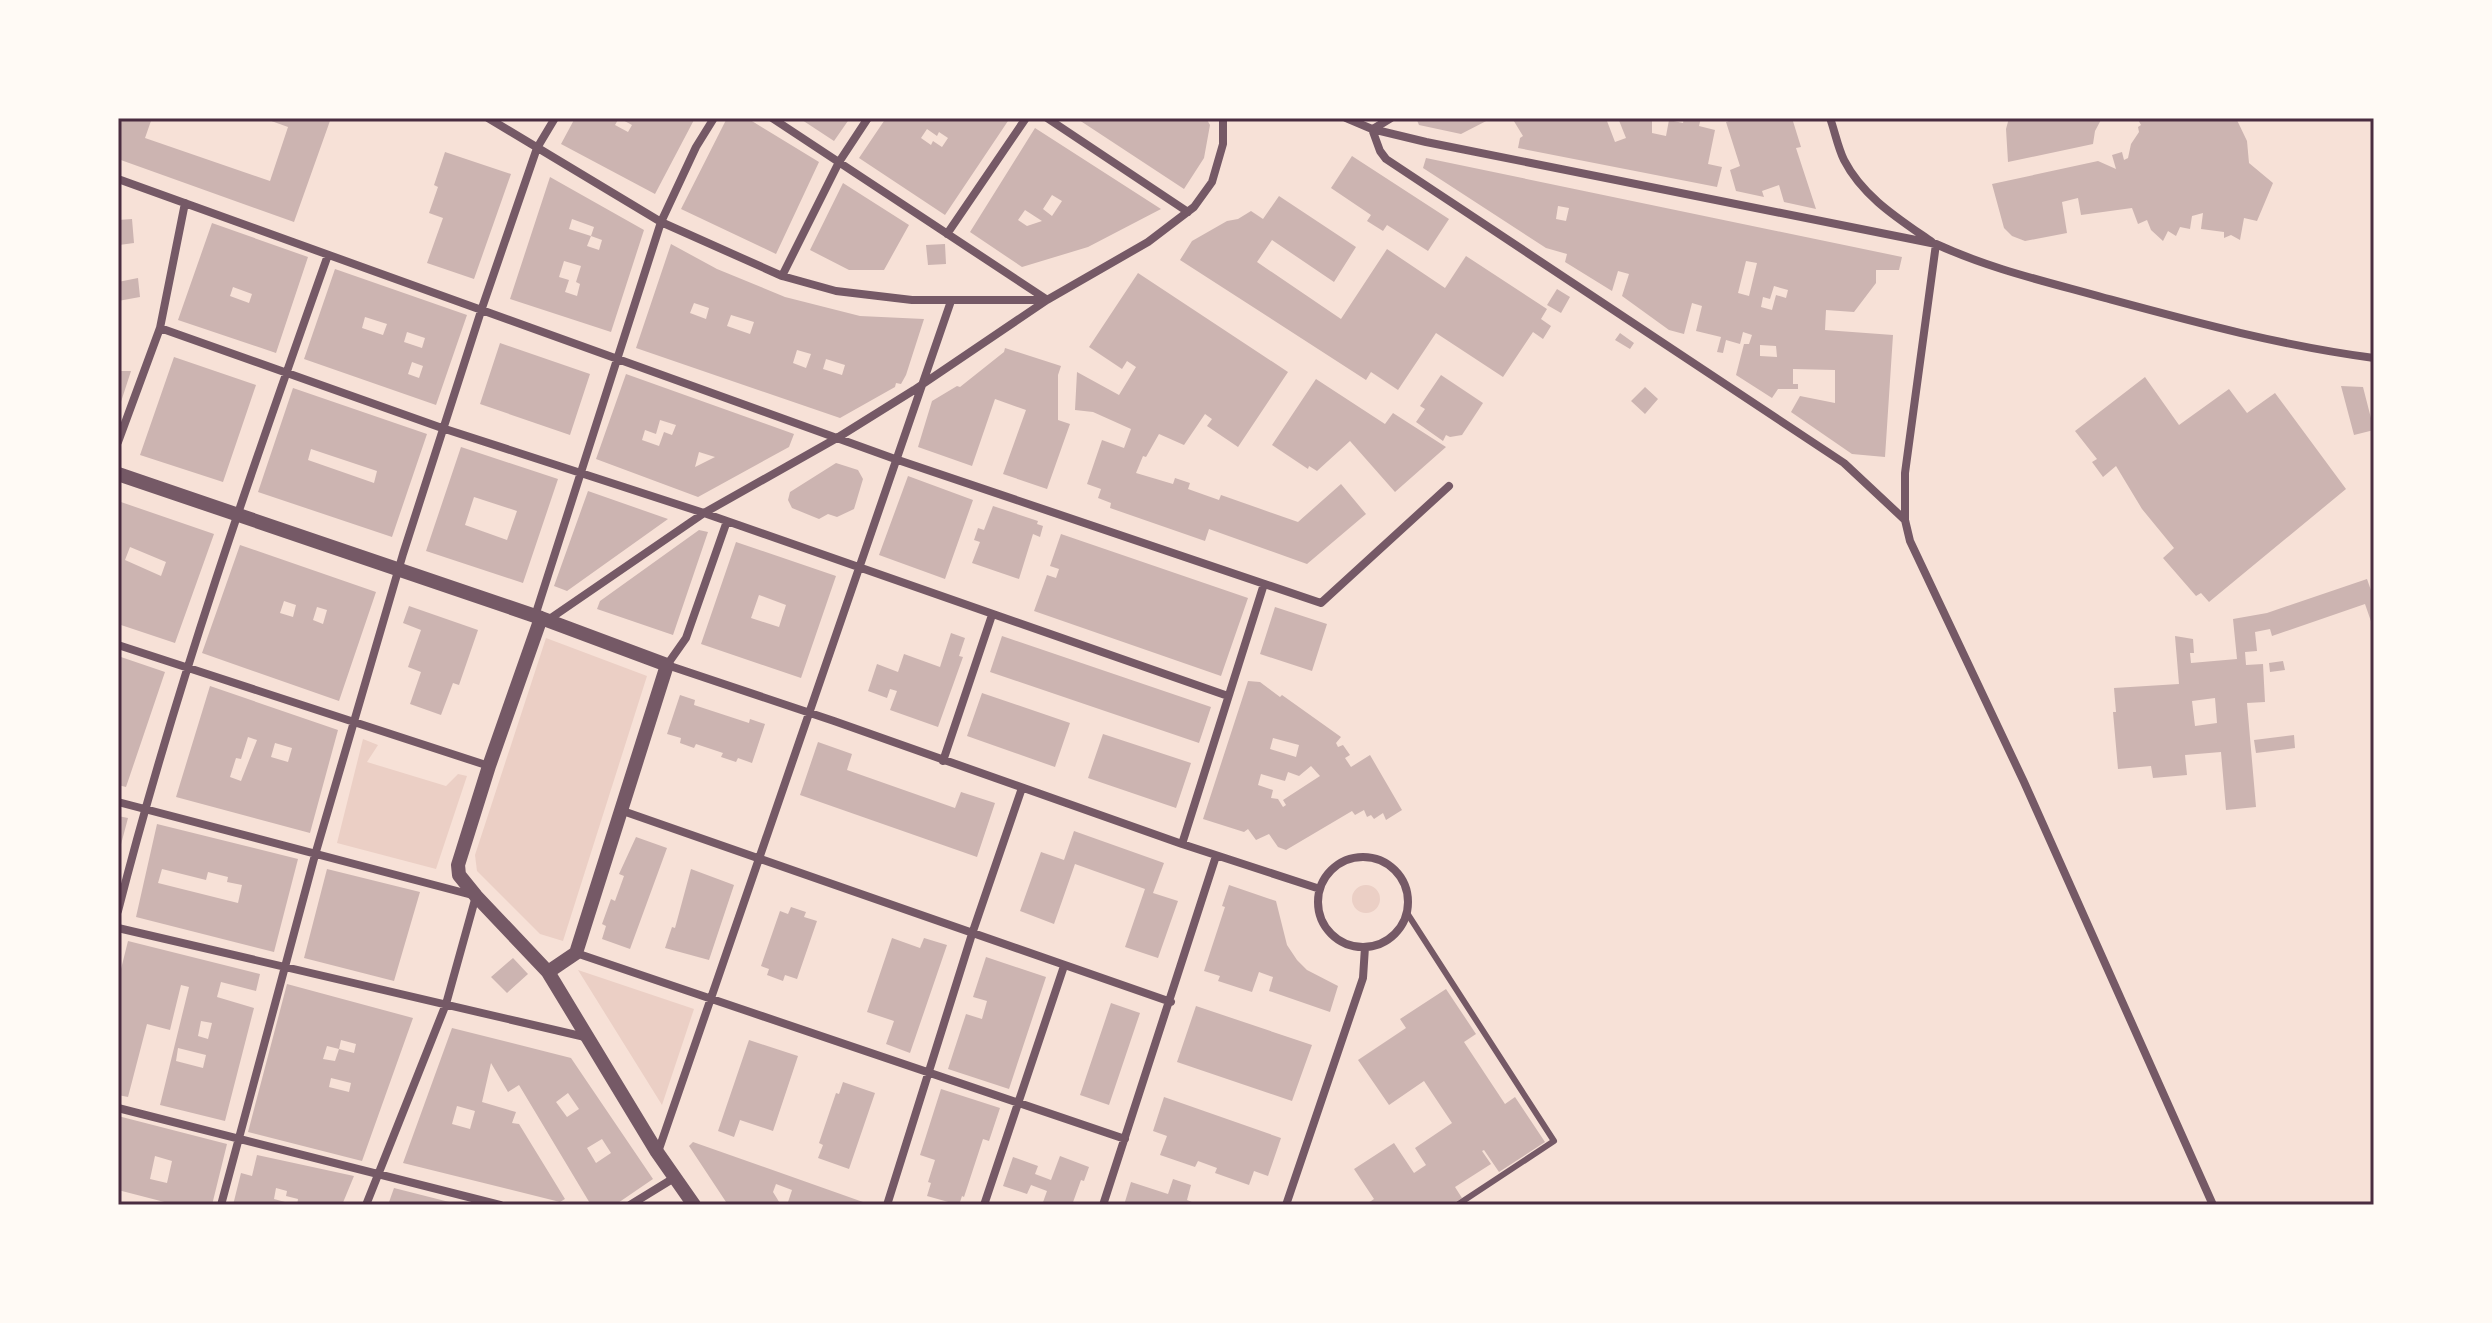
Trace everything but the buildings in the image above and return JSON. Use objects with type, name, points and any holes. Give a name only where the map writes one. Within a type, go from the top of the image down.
[{"type":"street","points":[[488,118],[661,222],[782,276],[836,291],[912,300],[1047,300]]},
{"type":"street","points":[[221,1205],[315,855],[398,569],[442,428],[537,148],[555,118]]},
{"type":"street","points":[[694,1205],[657,1152],[548,972],[476,896],[459,875],[458,865],[541,618],[580,472],[661,222],[696,147],[714,118]]},
{"type":"street","points":[[772,118],[1047,300]]},
{"type":"street","points":[[782,276],[839,162],[868,118]]},
{"type":"street","points":[[947,234],[1026,118]]},
{"type":"street","points":[[1047,118],[1188,212]]},
{"type":"street","points":[[541,618],[704,513],[837,438],[922,385],[1047,300],[1148,242],[1194,207],[1212,182],[1223,144],[1223,118]]},
{"type":"street","points":[[1346,118],[1372,129],[1441,145],[1936,244]]},
{"type":"street","points":[[1372,129],[1391,118]]},
{"type":"street","points":[[1830,118],[1843,159],[1860,185],[1889,212],[1936,244],[1967,258],[2211,327],[2291,345],[2374,358]]},
{"type":"street","points":[[1372,129],[1386,159],[1844,463],[1905,520]]},
{"type":"street","points":[[118,179],[895,459],[1321,603],[1449,486]]},
{"type":"street","points":[[118,442],[160,328],[185,203]]},
{"type":"street","points":[[1936,244],[1905,473],[1905,520],[1918,562],[2024,782],[2213,1205]]},
{"type":"street","points":[[118,911],[144,809],[187,669],[237,513],[328,255]]},
{"type":"street","points":[[657,1152],[951,301]]},
{"type":"street","points":[[160,328],[442,428],[704,513],[1228,696]]},
{"type":"street","points":[[118,474],[541,618],[667,665],[1216,856],[1320,889]]},
{"type":"street","points":[[548,972],[576,953],[667,665],[686,638],[727,521]]},
{"type":"street","points":[[1182,844],[1264,584]]},
{"type":"street","points":[[943,761],[992,615]]},
{"type":"street","points":[[118,645],[489,766]]},
{"type":"street","points":[[887,1205],[972,934],[1022,788]]},
{"type":"street","points":[[118,802],[476,896]]},
{"type":"street","points":[[619,810],[1171,1002]]},
{"type":"street","points":[[1103,1205],[1216,856]]},
{"type":"street","points":[[1368,857],[1383,861],[1395,870],[1404,883],[1408,898],[1407,913],[1392,937],[1365,947],[1351,945],[1327,929],[1318,903],[1320,889],[1327,875],[1338,864],[1353,858],[1368,857]]},
{"type":"street","points":[[366,1205],[446,1004],[476,896]]},
{"type":"street","points":[[118,928],[585,1037]]},
{"type":"street","points":[[1286,1205],[1363,978],[1365,947]]},
{"type":"street","points":[[576,953],[1125,1139]]},
{"type":"street","points":[[984,1205],[1064,966]]},
{"type":"street","points":[[118,1108],[500,1205]]},
{"type":"street","points":[[630,1205],[674,1178]]},
{"type":"lane","points":[[1407,913],[1554,1141],[1457,1205]]},
{"type":"shaded area","points":[[546,638],[647,676],[563,941],[540,934],[477,871],[475,855]]},
{"type":"shaded area","points":[[363,739],[378,745],[367,762],[446,786],[458,774],[467,776],[436,869],[337,843]]},
{"type":"shaded area","points":[[1366,885],[1376,889],[1380,899],[1376,909],[1366,913],[1356,909],[1352,899],[1356,889]]},
{"type":"shaded area","points":[[578,970],[694,1009],[662,1105]]}]
